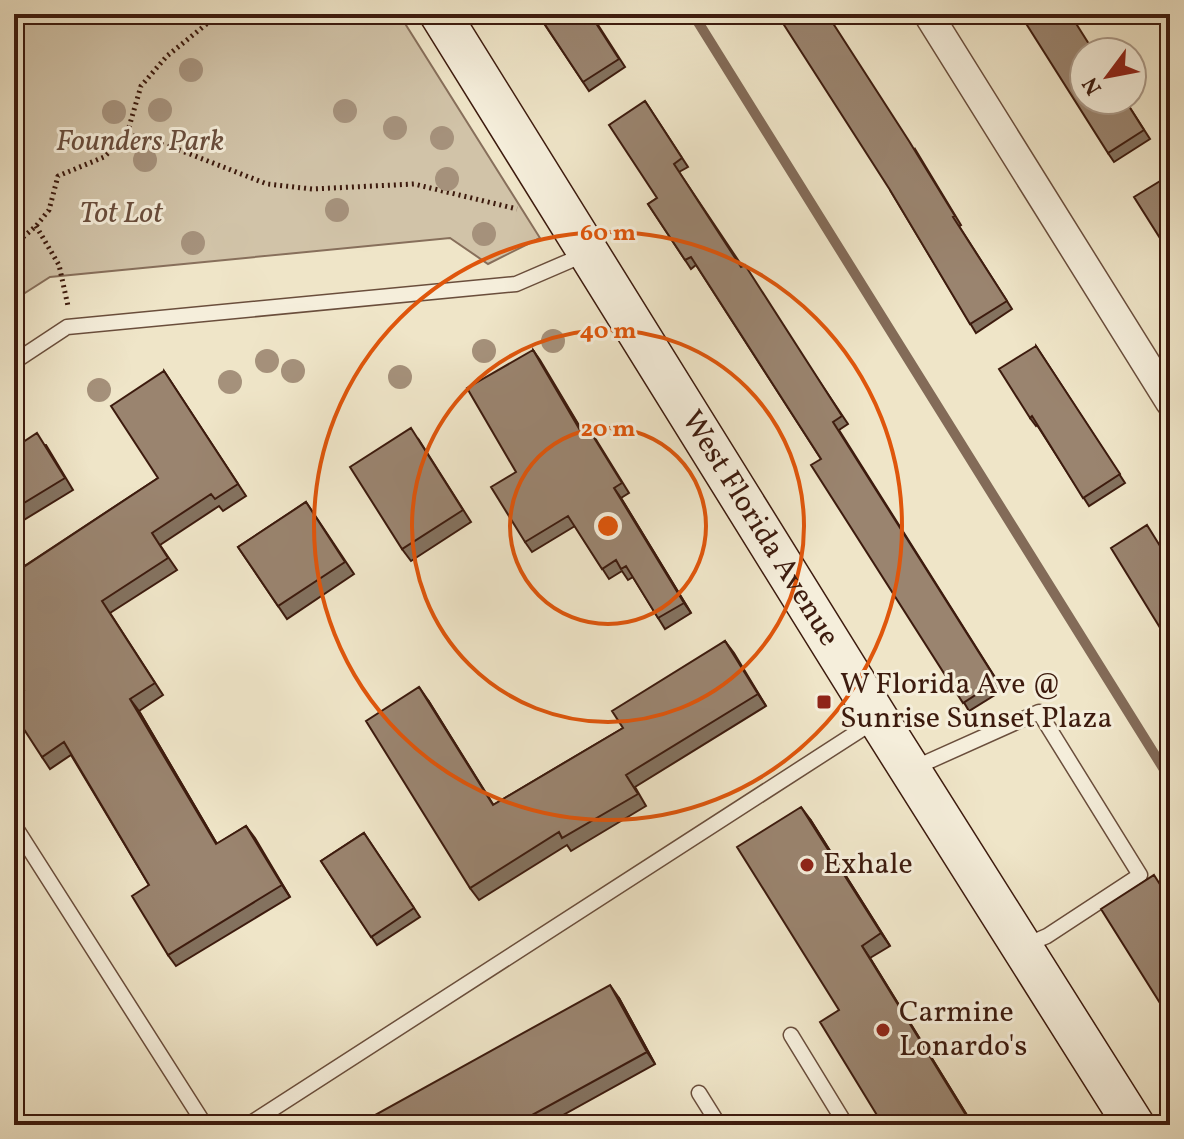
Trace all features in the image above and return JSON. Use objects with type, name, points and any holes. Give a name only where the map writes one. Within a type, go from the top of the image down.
[{"type":"street","name":"West Florida Avenue","points":[[440,14],[909,770],[1134,1125]]},
{"type":"street","points":[[928,14],[1170,402]]},
{"type":"lane","points":[[14,362],[67,327],[516,284],[588,253]]},
{"type":"lane","points":[[909,770],[1039,712],[1140,875],[1047,936],[1022,947]]},
{"type":"lane","points":[[248,1125],[878,719]]},
{"type":"lane","points":[[14,825],[205,1125]]},
{"type":"lane","points":[[791,1035],[846,1125]]},
{"type":"lane","points":[[699,1093],[719,1125]]},
{"type":"path","points":[[14,245],[49,210],[58,176],[104,157],[127,134],[141,86],[167,56],[219,14]]},
{"type":"path","points":[[127,134],[177,149],[267,184],[312,189],[414,184],[527,211]]},
{"type":"path","points":[[36,226],[59,265],[73,327]]},
{"type":"green space","name":"Founders Park","points":[[14,14],[399,14],[540,238],[488,264],[450,238],[50,277],[14,300]]},
{"type":"building","points":[[538,14],[590,14],[619,59],[583,82]]},
{"type":"building","points":[[777,14],[827,14],[1007,301],[970,324],[890,190]]},
{"type":"building","points":[[1020,14],[1070,14],[1084,36],[1068,36],[1068,90]]},
{"type":"building","points":[[645,101],[682,158],[674,164],[741,267],[745,265],[842,416],[833,422],[997,681],[963,703],[811,465],[821,459],[691,257],[685,260],[648,204],[657,198],[609,125]]},
{"type":"building","points":[[1085,116],[1135,116],[1144,130],[1108,153]]},
{"type":"building","points":[[1170,175],[1170,254],[1134,197]]},
{"type":"building","points":[[1036,346],[1120,474],[1083,498],[999,369]]},
{"type":"building","points":[[533,350],[581,432],[588,428],[622,483],[614,488],[684,603],[658,618],[626,566],[621,569],[616,560],[602,569],[568,516],[525,542],[491,487],[516,472],[467,388]]},
{"type":"building","points":[[164,371],[238,484],[215,499],[211,494],[152,533],[168,558],[102,601],[155,683],[130,699],[216,844],[246,826],[282,885],[168,955],[132,896],[149,885],[64,742],[42,757],[14,714],[14,697],[24,690],[14,675],[14,549],[25,566],[158,478],[111,406]]},
{"type":"building","points":[[411,428],[463,510],[402,549],[350,467]]},
{"type":"building","points":[[37,433],[65,478],[14,509],[14,448]]},
{"type":"building","points":[[306,502],[345,562],[278,606],[238,547]]},
{"type":"building","points":[[1147,525],[1170,562],[1170,644],[1111,548]]},
{"type":"building","points":[[725,641],[758,694],[626,775],[638,794],[562,838],[559,832],[470,888],[366,721],[419,687],[493,805],[623,728],[612,711]]},
{"type":"building","points":[[801,807],[881,933],[862,946],[972,1125],[883,1125],[820,1022],[839,1010],[737,847]]},
{"type":"building","points":[[364,833],[414,908],[371,937],[321,861]]},
{"type":"building","points":[[1154,875],[1170,900],[1170,1019],[1101,909]]},
{"type":"building","points":[[610,985],[647,1052],[514,1125],[357,1125]]},
{"type":"waterway","points":[[693,14],[1170,779]]},
{"type":"place","name":"W Florida Ave @ Sunrise Sunset Plaza","points":[[824,702]]},
{"type":"place","name":"Exhale","points":[[807,865]]},
{"type":"place","name":"Carmine Lonardo's","points":[[883,1030]]},
{"type":"park label","name":"Tot Lot","points":[[121,214]]}]
